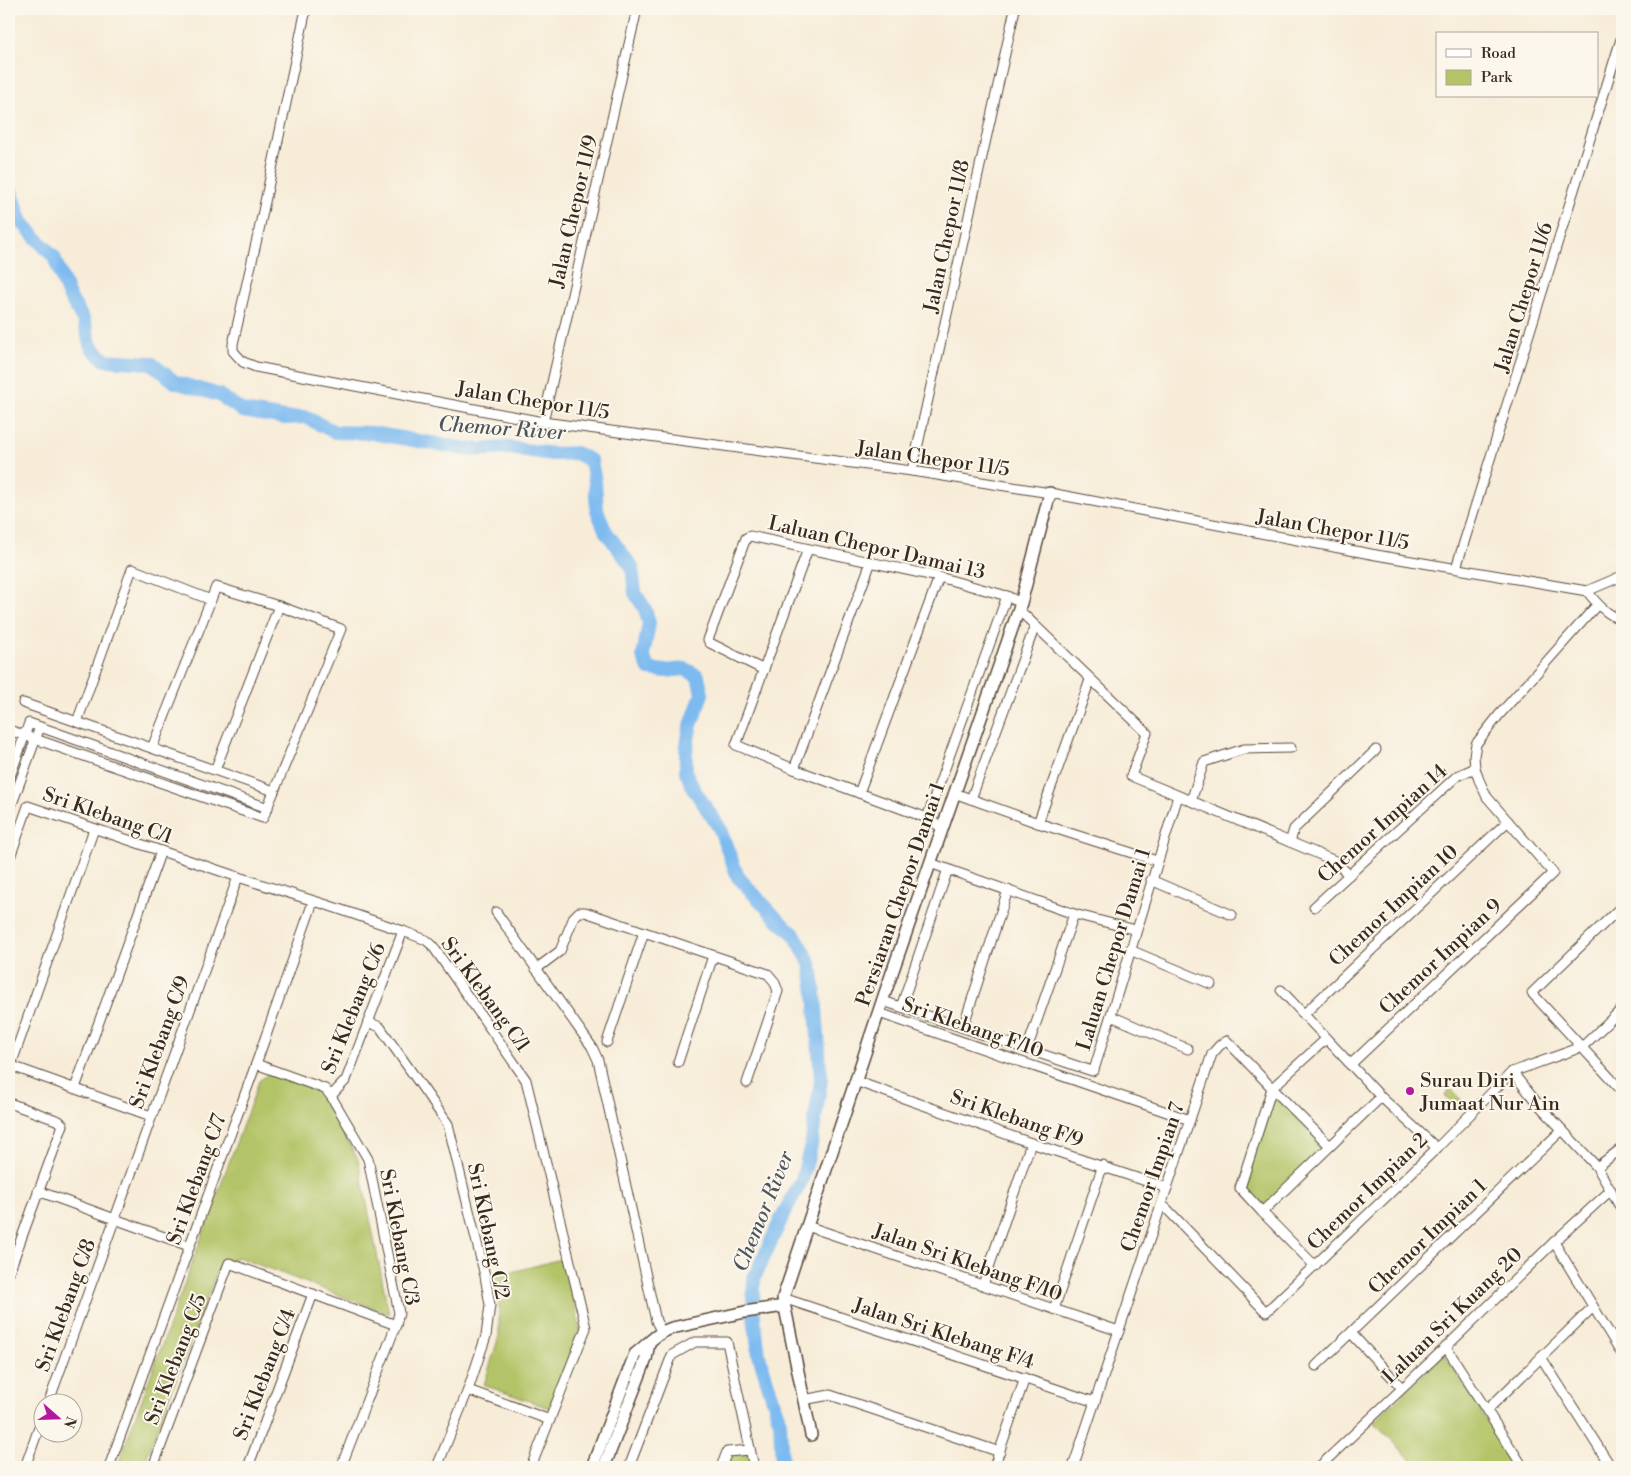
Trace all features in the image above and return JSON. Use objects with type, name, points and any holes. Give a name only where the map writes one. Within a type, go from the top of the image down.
[{"type":"street","name":"Jalan Chepor 11/5","points":[[306,9],[233,344],[233,351],[243,362],[256,367],[543,422],[912,471],[1050,493],[1366,554],[1587,591]]},
{"type":"street","name":"Jalan Chepor 11/9","points":[[543,422],[637,9]]},
{"type":"street","name":"Jalan Chepor 11/8","points":[[912,471],[1015,9]]},
{"type":"street","name":"Jalan Chepor 11/6","points":[[1456,568],[1622,36]]},
{"type":"street","name":"Persiaran Chepor Damai 1","points":[[810,1434],[783,1302],[806,1226],[855,1081],[1020,607],[1050,493]]},
{"type":"street","name":"Laluan Chepor Damai 13","points":[[764,670],[710,643],[708,640],[746,538],[750,536],[939,577],[1007,596],[1020,607]]},
{"type":"street","points":[[808,549],[736,745],[794,769],[927,818],[942,828]]},
{"type":"street","points":[[794,769],[871,562]]},
{"type":"street","points":[[77,722],[132,569],[211,600]]},
{"type":"street","points":[[1622,576],[1587,591],[1597,605],[1615,618],[1622,620]]},
{"type":"street","points":[[859,793],[939,577]]},
{"type":"street","points":[[9,730],[263,818],[341,630],[279,606],[216,587],[152,748]]},
{"type":"street","points":[[927,818],[1007,596]]},
{"type":"street","points":[[1508,821],[1487,796],[1478,780],[1474,756],[1476,744],[1499,715],[1597,605]]},
{"type":"street","points":[[215,770],[279,606]]},
{"type":"street","points":[[1020,607],[1034,626],[1147,733],[1132,776],[1335,861],[1349,875]]},
{"type":"street","points":[[971,799],[1034,626]]},
{"type":"street","points":[[1038,823],[1090,680]]},
{"type":"street","points":[[23,703],[274,791]]},
{"type":"street","points":[[9,779],[29,723],[268,808]]},
{"type":"street","points":[[9,812],[40,727]]},
{"type":"street","points":[[1191,801],[1204,762],[1244,748],[1291,748]]},
{"type":"street","points":[[1290,842],[1294,829],[1376,750]]},
{"type":"street","name":"Chemor Impian 14","points":[[1314,907],[1457,776],[1475,768]]},
{"type":"street","points":[[954,793],[1038,823],[1157,861]]},
{"type":"street","name":"Laluan Chepor Damai 1","points":[[883,1001],[1092,1071],[1096,1067],[1151,880],[1178,796]]},
{"type":"street","name":"Sri Klebang C/1","points":[[9,860],[28,806],[238,878],[403,931],[432,944],[526,1080],[586,1328],[531,1467]]},
{"type":"street","name":"Chemor Impian 9","points":[[1350,1065],[1553,873],[1508,821]]},
{"type":"street","name":"Chemor Impian 10","points":[[1302,1015],[1508,821]]},
{"type":"street","points":[[94,829],[10,1065],[151,1116]]},
{"type":"street","points":[[75,1088],[161,851]]},
{"type":"street","points":[[930,863],[1074,914],[1136,930]]},
{"type":"street","points":[[901,1007],[948,869]]},
{"type":"street","name":"Sri Klebang C/9","points":[[114,1219],[238,878]]},
{"type":"street","points":[[1151,880],[1232,915]]},
{"type":"street","points":[[963,1027],[1008,890]]},
{"type":"street","name":"Sri Klebang C/7","points":[[109,1467],[313,902]]},
{"type":"street","points":[[1622,906],[1532,993],[1622,1091]]},
{"type":"street","points":[[496,912],[592,1047],[598,1060],[656,1321],[661,1331]]},
{"type":"street","points":[[536,969],[560,951],[574,916],[579,912],[585,912],[768,974],[774,981],[778,991],[747,1082]]},
{"type":"street","points":[[1027,1049],[1074,914]]},
{"type":"street","name":"Sri Klebang C/6","points":[[331,1096],[346,1080],[403,931]]},
{"type":"street","points":[[607,1042],[644,932]]},
{"type":"street","points":[[1130,950],[1211,984]]},
{"type":"street","points":[[678,1062],[713,956]]},
{"type":"street","points":[[1281,990],[1302,1015],[1381,1097],[1437,1148]]},
{"type":"street","points":[[1622,1009],[1582,1047],[1512,1072],[1597,1167],[1622,1210]]},
{"type":"street","name":"Sri Klebang F/10","points":[[879,1013],[1190,1120]]},
{"type":"street","points":[[1111,1016],[1188,1049]]},
{"type":"street","name":"Sri Klebang C/2","points":[[368,1022],[380,1027],[448,1124],[490,1305],[486,1336],[468,1390],[438,1467]]},
{"type":"street","points":[[1315,1266],[1240,1188],[1272,1088],[1326,1039]]},
{"type":"street","name":"Chemor Impian 7","points":[[1073,1467],[1212,1054],[1220,1044],[1228,1040],[1272,1088]]},
{"type":"street","name":"Sri Klebang C/3","points":[[256,1064],[325,1089],[368,1158],[399,1313],[341,1467]]},
{"type":"street","name":"Chemor Impian 2","points":[[1166,1208],[1266,1312],[1437,1148],[1512,1072]]},
{"type":"street","name":"Sri Klebang F/9","points":[[855,1081],[1031,1143],[1167,1188]]},
{"type":"street","points":[[1272,1088],[1330,1146]]},
{"type":"street","points":[[1262,1212],[1381,1097]]},
{"type":"street","points":[[9,1103],[59,1121],[63,1125],[9,1272]]},
{"type":"street","name":"Chemor Impian 1","points":[[1316,1366],[1562,1130]]},
{"type":"street","points":[[983,1285],[1031,1143]]},
{"type":"street","points":[[1597,1167],[1622,1148]]},
{"type":"street","points":[[1054,1309],[1102,1165]]},
{"type":"street","name":"Laluan Sri Kuang 20","points":[[1318,1467],[1611,1190]]},
{"type":"street","points":[[38,1191],[190,1246]]},
{"type":"street","name":"Sri Klebang C/8","points":[[52,1394],[114,1219]]},
{"type":"street","name":"Jalan Sri Klebang F/10","points":[[806,1226],[1119,1331]]},
{"type":"street","points":[[1554,1242],[1622,1354]]},
{"type":"street","name":"Sri Klebang C/5","points":[[153,1467],[229,1263],[313,1294]]},
{"type":"street","points":[[313,1294],[396,1325]]},
{"type":"street","name":"Sri Klebang C/4","points":[[248,1467],[313,1294]]},
{"type":"street","points":[[592,1467],[636,1354],[661,1331],[768,1308],[783,1302]]},
{"type":"street","name":"Jalan Sri Klebang F/4","points":[[783,1302],[1095,1402]]},
{"type":"street","points":[[1487,1410],[1593,1307]]},
{"type":"street","points":[[1351,1333],[1402,1388]]},
{"type":"street","points":[[629,1467],[672,1355],[695,1342],[727,1342],[754,1467]]},
{"type":"street","points":[[604,1467],[646,1359],[649,1343]]},
{"type":"street","points":[[1446,1347],[1523,1467]]},
{"type":"street","points":[[1541,1358],[1611,1467]]},
{"type":"street","points":[[994,1467],[1025,1378]]},
{"type":"street","points":[[468,1390],[550,1420]]},
{"type":"street","points":[[803,1400],[830,1395],[1000,1452]]},
{"type":"street","points":[[25,1467],[33,1444]]},
{"type":"street","points":[[721,1467],[727,1452],[750,1450]]},
{"type":"green space","points":[[268,1074],[315,1090],[358,1159],[389,1314],[238,1257],[220,1264],[143,1467],[117,1467],[259,1081]]},
{"type":"green space","points":[[1272,1088],[1330,1146],[1262,1212],[1240,1188]]},
{"type":"green space","points":[[1451,1089],[1462,1101],[1456,1107],[1445,1095]]},
{"type":"green space","points":[[565,1258],[580,1329],[549,1408],[484,1385],[499,1336],[499,1300],[493,1277]]},
{"type":"green space","points":[[1444,1354],[1517,1467],[1418,1467],[1374,1422]]},
{"type":"green space","points":[[750,1450],[754,1467],[721,1467],[727,1452]]},
{"type":"waterway","name":"Chemor River","points":[[9,185],[22,222],[54,257],[68,294],[84,321],[91,347],[105,360],[151,363],[175,382],[219,395],[243,411],[285,418],[305,417],[335,432],[372,433],[471,450],[509,448],[553,454],[576,453],[591,461],[595,481],[597,510],[606,532],[632,567],[635,593],[645,609],[649,623],[643,656],[649,669],[665,671],[685,669],[698,676],[702,694],[690,728],[686,751],[686,772],[693,788],[719,827],[738,877],[778,920],[794,934],[811,966],[815,993],[821,1080],[811,1145],[802,1180],[785,1211],[754,1278],[753,1309],[759,1355],[780,1422],[782,1467]]},
{"type":"place","name":"Surau Diri Jumaat Nur Ain","points":[[1410,1091]]}]
